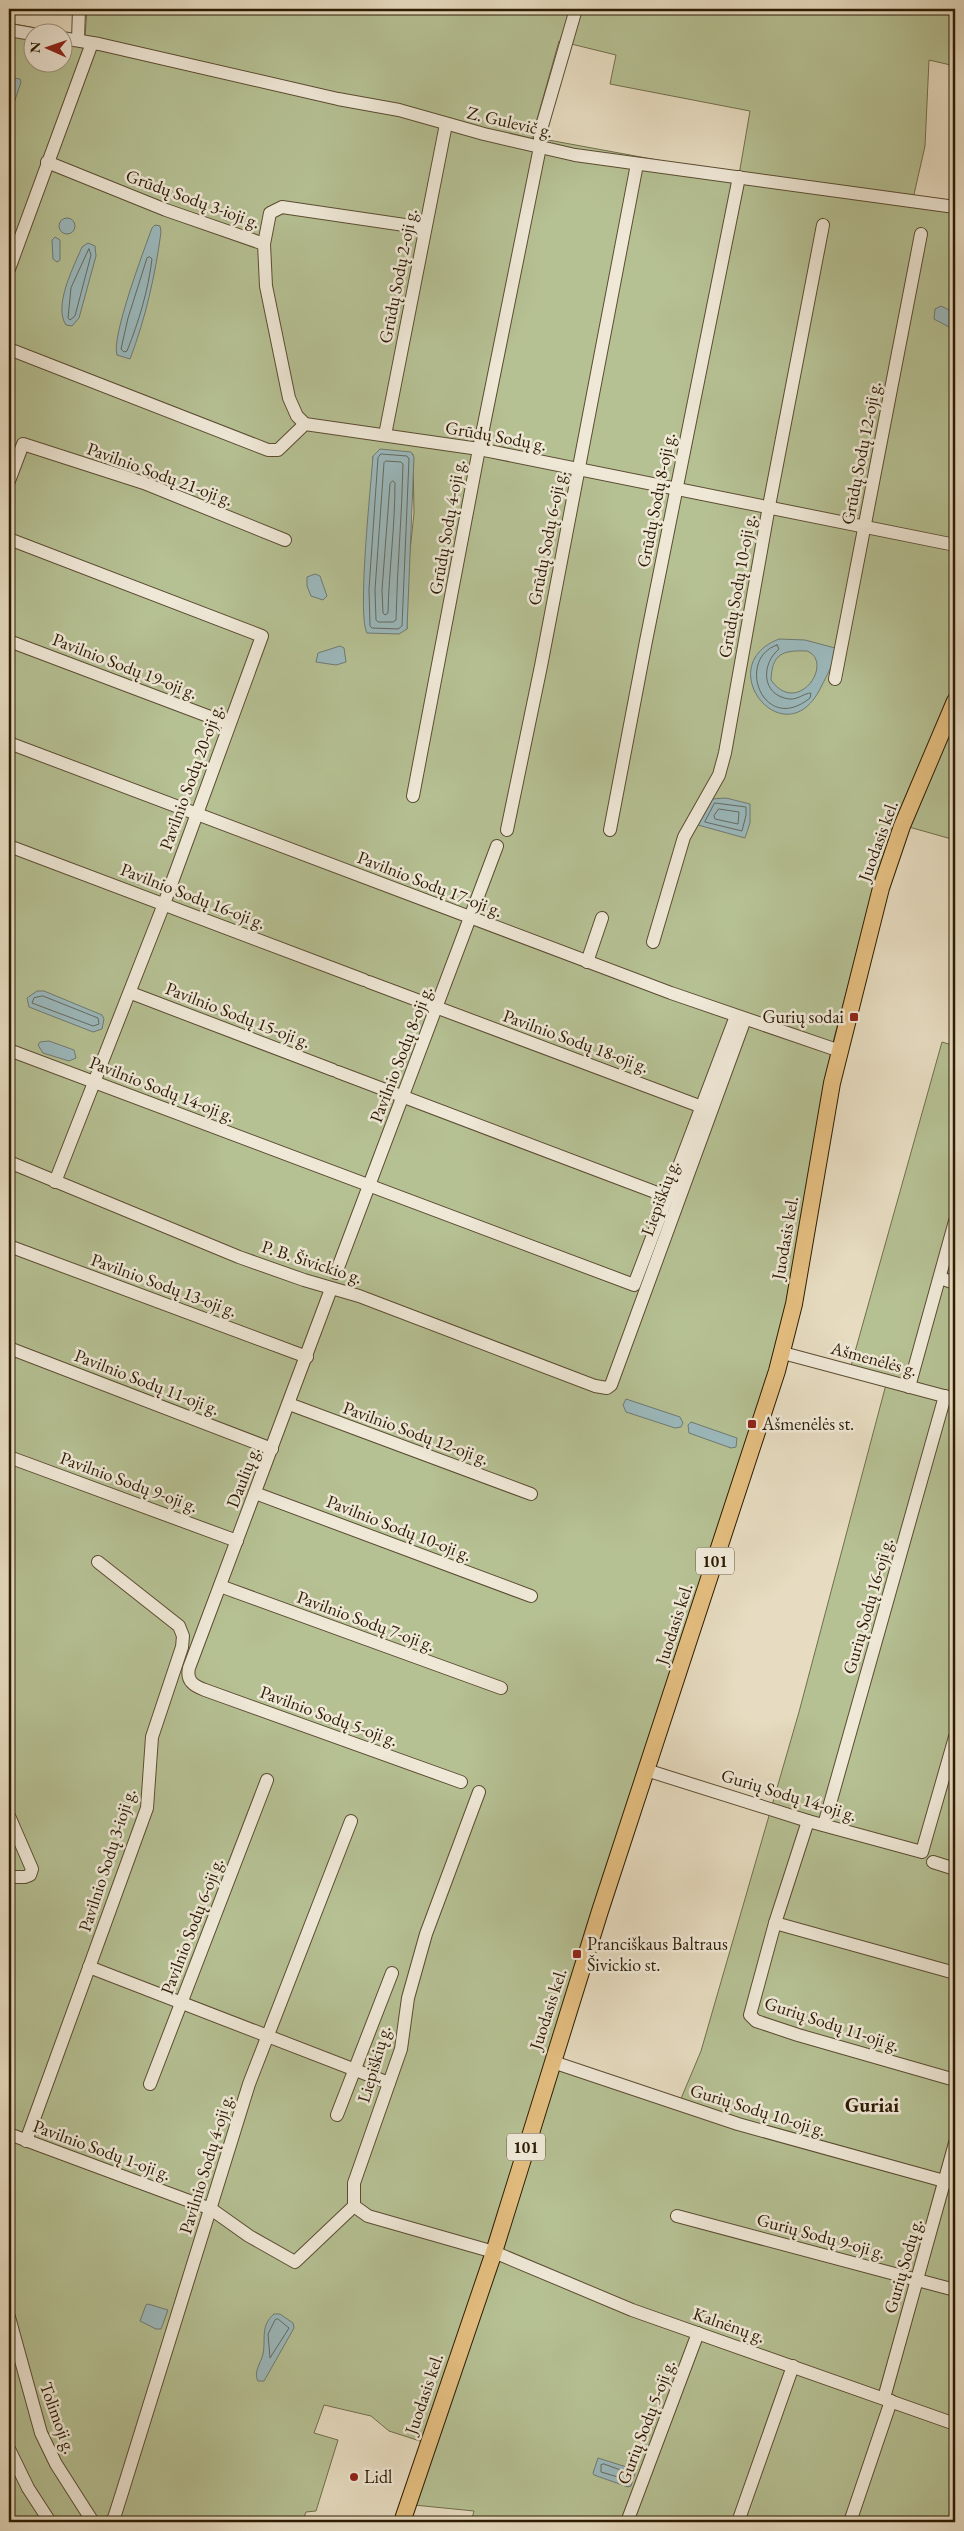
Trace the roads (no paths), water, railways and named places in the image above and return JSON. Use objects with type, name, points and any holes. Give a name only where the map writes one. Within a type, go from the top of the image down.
[{"type":"main road","name":"Juodasis kel.","points":[[402,2522],[494,2252],[646,1770],[752,1453],[783,1353],[794,1304],[831,1091],[890,861],[955,701]]},
{"type":"street","points":[[78,40],[79,9]]},
{"type":"street","name":"Grūdų Sodų 4-oji g.","points":[[413,796],[479,448],[540,146],[540,133],[576,9]]},
{"type":"street","points":[[9,30],[22,32]]},
{"type":"street","name":"Z. Gulevič g.","points":[[72,39],[338,99],[399,110],[446,124],[576,155],[955,206]]},
{"type":"street","points":[[9,269],[92,43]]},
{"type":"street","name":"Grūdų Sodų 2-oji g.","points":[[385,435],[446,124]]},
{"type":"street","name":"Grūdų Sodų 3-ioji g.","points":[[47,162],[166,210],[264,244],[266,286],[288,398],[305,424]]},
{"type":"street","name":"Grūdų Sodų 6-oji g.","points":[[506,830],[579,469],[636,164]]},
{"type":"street","name":"Grūdų Sodų 8-oji g.","points":[[610,830],[676,488],[739,177]]},
{"type":"street","points":[[264,244],[270,213],[282,207],[425,228]]},
{"type":"street","name":"Grūdų Sodų 10-oji g.","points":[[653,942],[684,837],[722,766],[769,506],[823,226]]},
{"type":"street","name":"Grūdų Sodų 12-oji g.","points":[[835,679],[921,234]]},
{"type":"street","points":[[9,349],[268,450],[278,450],[305,424]]},
{"type":"street","name":"Grūdų Sodų g.","points":[[305,424],[479,448],[769,506],[955,546]]},
{"type":"street","name":"Pavilnio Sodų 21-oji g.","points":[[9,480],[23,444],[144,483],[284,540]]},
{"type":"street","name":"Pavilnio Sodų 20-oji g.","points":[[9,539],[262,636],[131,993],[55,1182]]},
{"type":"street","name":"Pavilnio Sodų 19-oji g.","points":[[9,641],[229,724]]},
{"type":"street","name":"Pavilnio Sodų 17-oji g.","points":[[9,743],[587,962],[840,1051]]},
{"type":"street","name":"Pavilnio Sodų 16-oji g.","points":[[9,846],[437,1008]]},
{"type":"street","name":"Pavilnio Sodų 8-oji g.","points":[[336,1273],[497,846]]},
{"type":"street","points":[[587,962],[602,918]]},
{"type":"street","name":"Pavilnio Sodų 15-oji g.","points":[[131,993],[668,1197]]},
{"type":"street","name":"Pavilnio Sodų 18-oji g.","points":[[437,1008],[702,1107]]},
{"type":"street","points":[[668,1197],[702,1107],[741,1017]]},
{"type":"street","name":"Liepiškių g.","points":[[607,1388],[611,1385],[741,1017]]},
{"type":"street","name":"Pavilnio Sodų 14-oji g.","points":[[9,1050],[634,1285],[668,1197]]},
{"type":"street","name":"P. B. Šivickio g.","points":[[9,1162],[239,1257],[331,1289],[359,1296],[595,1386],[607,1388]]},
{"type":"street","points":[[909,1387],[955,1221]]},
{"type":"street","name":"Pavilnio Sodų 13-oji g.","points":[[9,1246],[307,1357]]},
{"type":"street","points":[[940,1278],[955,1283]]},
{"type":"street","name":"Daulių g.","points":[[189,1678],[189,1668],[331,1289]]},
{"type":"street","name":"Pavilnio Sodų 11-oji g.","points":[[9,1348],[272,1449]]},
{"type":"street","name":"Ašmenėlės g.","points":[[783,1353],[950,1398]]},
{"type":"street","name":"Gurių Sodų 16-oji g.","points":[[824,1826],[950,1398]]},
{"type":"street","name":"Pavilnio Sodų 12-oji g.","points":[[289,1404],[531,1494]]},
{"type":"street","name":"Pavilnio Sodų 9-oji g.","points":[[9,1457],[237,1541]]},
{"type":"street","name":"Pavilnio Sodų 10-oji g.","points":[[255,1493],[530,1596]]},
{"type":"street","name":"Pavilnio Sodų 3-ioji g.","points":[[26,2141],[147,1808],[152,1737],[178,1663],[183,1636],[178,1626],[98,1562]]},
{"type":"street","name":"Pavilnio Sodų 7-oji g.","points":[[220,1586],[501,1688]]},
{"type":"street","name":"Pavilnio Sodų 5-oji g.","points":[[189,1678],[193,1685],[205,1690],[462,1782]]},
{"type":"street","name":"Gurių Sodų 14-oji g.","points":[[646,1770],[824,1826],[922,1852],[955,1737]]},
{"type":"street","name":"Pavilnio Sodų 6-oji g.","points":[[150,2084],[267,1780]]},
{"type":"street","name":"Liepiškių g.","points":[[354,2206],[354,2183],[401,2049],[408,1998],[426,1934],[480,1792]]},
{"type":"street","points":[[9,1816],[32,1869],[30,1875],[25,1878],[9,1877]]},
{"type":"street","name":"Pavilnio Sodų 4-oji g.","points":[[110,2522],[114,2518],[188,2277],[212,2209],[248,2084],[351,1821]]},
{"type":"street","name":"Gurių Sodų 11-oji g.","points":[[808,1821],[774,1923],[750,2011],[753,2019],[798,2035],[955,2080]]},
{"type":"street","points":[[933,1862],[955,1869]]},
{"type":"street","points":[[774,1923],[955,1973]]},
{"type":"street","points":[[89,1968],[266,2038],[389,2083]]},
{"type":"street","points":[[336,2115],[392,1973]]},
{"type":"street","name":"Gurių Sodų 10-oji g.","points":[[553,2062],[738,2124],[950,2183]]},
{"type":"street","name":"Pavilnio Sodų 1-oji g.","points":[[9,2134],[212,2209],[249,2236],[295,2262],[354,2206]]},
{"type":"street","name":"Gurių Sodų g.","points":[[850,2522],[887,2400],[917,2280],[950,2183],[955,2143]]},
{"type":"street","points":[[354,2206],[368,2216],[494,2252]]},
{"type":"street","name":"Gurių Sodų 9-oji g.","points":[[677,2216],[955,2290]]},
{"type":"street","name":"Kalnėnų g.","points":[[494,2252],[632,2310],[955,2424]]},
{"type":"street","name":"Tolimoji g.","points":[[9,2318],[41,2433],[56,2464],[93,2522]]},
{"type":"street","name":"Gurių Sodų 5-oji g.","points":[[627,2522],[698,2333]]},
{"type":"street","points":[[738,2522],[794,2366]]},
{"type":"street","points":[[9,2449],[28,2488],[50,2522]]},
{"type":"water","points":[[13,78],[20,79],[21,82],[9,118],[9,82]]},
{"type":"water","points":[[67,218],[75,226],[67,234],[59,226]]},
{"type":"water","points":[[155,225],[160,226],[161,232],[156,264],[145,312],[130,359],[117,355],[116,345],[123,313],[136,273],[152,228]]},
{"type":"water","points":[[55,237],[60,240],[60,260],[57,262],[53,259],[52,240]]},
{"type":"water","points":[[88,243],[95,246],[96,256],[79,318],[72,326],[66,325],[63,317],[63,297],[82,247]]},
{"type":"water","points":[[941,306],[955,313],[953,327],[949,327],[934,319],[935,309]]},
{"type":"water","points":[[380,449],[411,452],[414,457],[407,629],[399,634],[367,633],[364,621],[364,577],[373,456]]},
{"type":"water","points":[[315,574],[320,576],[327,596],[323,600],[311,596],[307,586],[307,577]]},
{"type":"water","points":[[779,639],[805,640],[835,648],[832,663],[821,687],[806,707],[790,714],[774,711],[761,700],[752,685],[751,668],[759,652]],"holes":[[[791,651],[807,651],[815,657],[817,666],[815,675],[810,684],[802,690],[792,693],[781,690],[771,680],[774,664],[780,655]]]},
{"type":"water","points":[[340,646],[344,648],[346,662],[336,665],[316,662],[318,653]]},
{"type":"water","points":[[726,798],[750,804],[750,823],[745,838],[698,825],[711,799]]},
{"type":"water","points":[[37,991],[44,991],[102,1015],[104,1019],[102,1029],[93,1032],[29,1007],[27,998]]},
{"type":"water","points":[[49,1041],[74,1050],[76,1058],[69,1061],[43,1053],[38,1045],[40,1042]]},
{"type":"water","points":[[626,1399],[680,1417],[683,1423],[681,1427],[675,1428],[626,1412],[623,1405]]},
{"type":"water","points":[[691,1422],[737,1438],[736,1447],[731,1448],[689,1433],[688,1425]]},
{"type":"water","points":[[148,2304],[168,2310],[161,2329],[156,2329],[140,2321]]},
{"type":"water","points":[[274,2314],[280,2314],[293,2323],[294,2328],[264,2381],[258,2381],[256,2374],[263,2354],[265,2328]]},
{"type":"water","points":[[598,2458],[636,2470],[631,2486],[628,2487],[594,2475]]},
{"type":"place","name":"Gurių sodai","points":[[854,1017]]},
{"type":"place","name":"Ašmenėlės st.","points":[[752,1424]]},
{"type":"place","name":"Pranciškaus Baltraus Šivickio st.","points":[[577,1954]]},
{"type":"place","name":"Lidl","points":[[354,2477]]},
{"type":"district","name":"Guriai","points":[[872,2105]]}]
